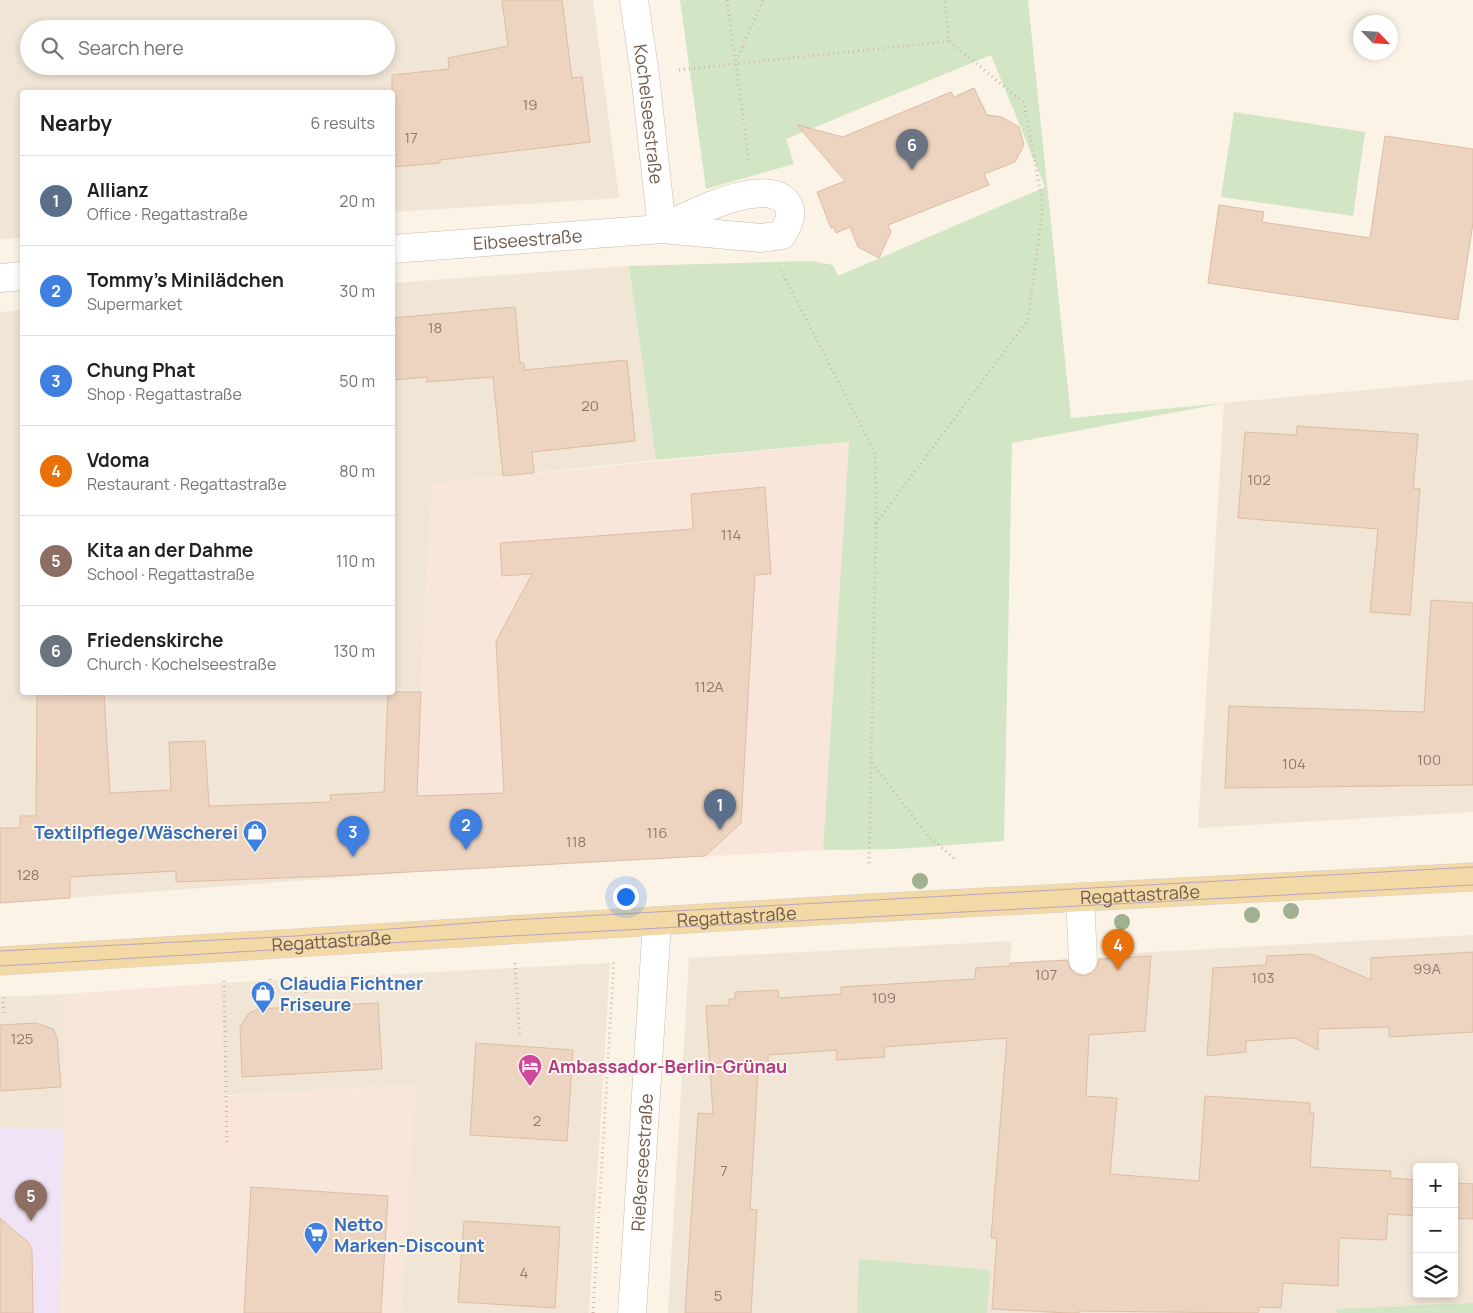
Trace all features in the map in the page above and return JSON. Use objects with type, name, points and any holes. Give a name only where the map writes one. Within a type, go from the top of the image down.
[{"type":"main road","name":"Regattastraße","points":[[0,961],[1080,897],[1473,877]]},
{"type":"street","name":"Kochelseestraße","points":[[634,0],[645,75],[662,229]]},
{"type":"street","points":[[768,192],[781,196],[790,207],[789,223],[782,235],[761,238],[662,229],[699,209],[754,194],[768,192]]},
{"type":"street","name":"Eibseestraße","points":[[395,249],[662,229]]},
{"type":"street","points":[[0,278],[20,276]]},
{"type":"street","points":[[1080,897],[1083,960]]},
{"type":"street","name":"Rießerseestraße","points":[[632,1313],[657,922]]},
{"type":"path","points":[[727,0],[754,194]]},
{"type":"path","points":[[735,63],[764,0]]},
{"type":"path","points":[[876,524],[1028,320],[1043,206],[1024,103],[950,41],[945,0]]},
{"type":"path","points":[[645,75],[735,63],[950,41]]},
{"type":"path","points":[[761,238],[774,256],[876,453],[869,864]]},
{"type":"path","points":[[871,762],[929,837],[955,859]]},
{"type":"path","points":[[593,1313],[614,955]]},
{"type":"path","points":[[515,958],[520,1038]]},
{"type":"path","points":[[351,967],[352,994]]},
{"type":"path","points":[[305,969],[306,996]]},
{"type":"path","points":[[269,971],[271,997]]},
{"type":"path","points":[[223,973],[227,1143]]},
{"type":"path","points":[[3,994],[4,1017]]},
{"type":"shaded area","points":[[0,0],[593,0],[619,198],[395,212],[395,90],[20,90],[20,238],[0,239]]},
{"type":"shaded area","points":[[629,266],[656,460],[432,484],[422,671],[415,872],[0,903],[0,312],[20,310],[20,695],[395,695],[395,283]]},
{"type":"shaded area","points":[[1473,380],[1473,812],[1198,828],[1224,403]]},
{"type":"shaded area","points":[[849,442],[823,850],[415,872],[422,671],[432,484]]},
{"type":"shaded area","points":[[1473,935],[1473,1313],[668,1313],[689,958],[1012,941],[1010,963],[1133,957],[1133,953]]},
{"type":"shaded area","points":[[610,963],[589,1313],[401,1313],[415,1085],[217,1096],[220,983]]},
{"type":"shaded area","points":[[220,983],[226,1096],[416,1085],[401,1313],[60,1313],[65,994]]},
{"type":"shaded area","points":[[65,994],[63,1129],[0,1128],[0,997]]},
{"type":"shaded area","points":[[0,1128],[63,1129],[60,1313],[0,1313]]},
{"type":"green space","points":[[680,0],[1028,0],[1071,418],[1224,403],[1012,443],[1004,841],[898,849],[823,850],[849,442],[656,460],[629,266],[812,261],[833,265],[838,276],[1045,187],[991,55],[786,139],[794,164],[706,189]]},
{"type":"green space","points":[[1234,112],[1365,132],[1353,216],[1221,197]]},
{"type":"green space","points":[[859,1259],[990,1270],[987,1313],[857,1313]]},
{"type":"green space","points":[[1473,1303],[1473,1313],[1337,1313],[1337,1309]]},
{"type":"building","points":[[502,0],[562,0],[572,78],[582,77],[590,142],[440,160],[440,163],[395,167],[395,90],[392,90],[392,75],[449,69],[448,58],[508,46]]},
{"type":"building","points":[[974,88],[987,115],[1002,117],[1019,127],[1024,145],[1015,162],[984,174],[989,185],[888,225],[891,232],[879,258],[858,247],[850,227],[836,233],[834,227],[831,228],[817,192],[845,181],[797,125],[843,137],[951,92],[954,97]]},
{"type":"building","points":[[1385,136],[1473,149],[1473,223],[1458,320],[1208,283],[1219,205],[1264,212],[1262,222],[1370,238]]},
{"type":"building","points":[[515,307],[520,363],[524,363],[524,370],[627,360],[635,441],[532,452],[534,473],[503,476],[493,377],[427,382],[427,377],[395,380],[395,318]]},
{"type":"building","points":[[1297,426],[1418,434],[1413,488],[1420,489],[1410,615],[1370,612],[1378,529],[1238,518],[1245,432],[1296,435]]},
{"type":"building","points":[[765,487],[771,574],[755,575],[741,823],[705,856],[334,876],[176,882],[176,871],[70,877],[70,898],[0,903],[0,828],[20,828],[20,816],[36,816],[37,695],[104,695],[110,793],[171,790],[169,742],[205,741],[209,806],[331,802],[330,795],[384,792],[388,695],[395,695],[395,692],[421,692],[417,796],[504,793],[496,641],[532,574],[502,576],[500,543],[693,529],[691,494]]},
{"type":"building","points":[[1431,600],[1473,603],[1473,785],[1225,788],[1229,706],[1424,712]]},
{"type":"building","points":[[1473,952],[1473,1032],[1389,1037],[1389,1027],[1318,1029],[1318,1050],[1295,1038],[1246,1041],[1246,1052],[1207,1056],[1213,968],[1266,965],[1267,956],[1311,954],[1371,980],[1371,958]]},
{"type":"building","points":[[1151,956],[1145,1031],[1089,1035],[1086,1096],[1117,1098],[1110,1174],[1199,1181],[1205,1096],[1310,1103],[1310,1113],[1314,1113],[1310,1167],[1391,1171],[1390,1178],[1413,1180],[1413,1216],[1388,1214],[1386,1240],[1339,1238],[1338,1286],[1283,1283],[1281,1308],[1259,1307],[1258,1313],[1079,1311],[1079,1313],[1068,1313],[992,1309],[997,1238],[991,1238],[1007,1038],[884,1047],[885,1057],[836,1060],[837,1050],[768,1055],[769,1072],[758,1072],[750,1209],[757,1210],[751,1313],[685,1313],[698,1113],[713,1114],[706,1006],[729,1005],[729,999],[735,999],[735,992],[778,990],[779,998],[841,994],[841,987],[975,979],[976,968],[1010,966],[1010,963],[1067,960],[1075,974],[1084,976],[1092,973],[1097,968],[1099,959]]},
{"type":"building","points":[[378,1003],[382,1069],[242,1077],[240,1027],[248,1014],[257,1009]]},
{"type":"building","points":[[36,1023],[53,1029],[57,1038],[61,1087],[0,1091],[0,1025]]},
{"type":"building","points":[[476,1043],[573,1050],[567,1141],[470,1135]]},
{"type":"building","points":[[1458,1183],[1473,1184],[1473,1219],[1458,1218]]},
{"type":"building","name":"Netto Marken-Discount","points":[[251,1187],[388,1196],[381,1313],[244,1313]]},
{"type":"building","points":[[0,1218],[29,1243],[32,1250],[33,1313],[0,1313]]},
{"type":"building","points":[[464,1221],[560,1227],[555,1308],[458,1302]]},
{"type":"tram line","points":[[0,951],[296,936],[511,920],[1473,867]]},
{"type":"tram line","points":[[0,966],[492,937],[1473,885]]},
{"type":"place","name":"Friedenskirche","points":[[912,170]]},
{"type":"place","name":"Allianz","points":[[720,830]]},
{"type":"place","name":"Tommy's Minilädchen","points":[[466,850]]},
{"type":"place","name":"Textilpflege/Wäscherei","points":[[255,853]]},
{"type":"place","name":"Chung Phat","points":[[353,857]]},
{"type":"place","name":"Vdoma","points":[[1118,970]]},
{"type":"place","name":"Claudia Fichtner Friseure","points":[[263,1014]]},
{"type":"place","name":"Ambassador-Berlin-Grünau","points":[[530,1087]]},
{"type":"place","name":"Kita an der Dahme","points":[[31,1221]]},
{"type":"place","name":"Netto Marken-Discount","points":[[316,1255]]}]
